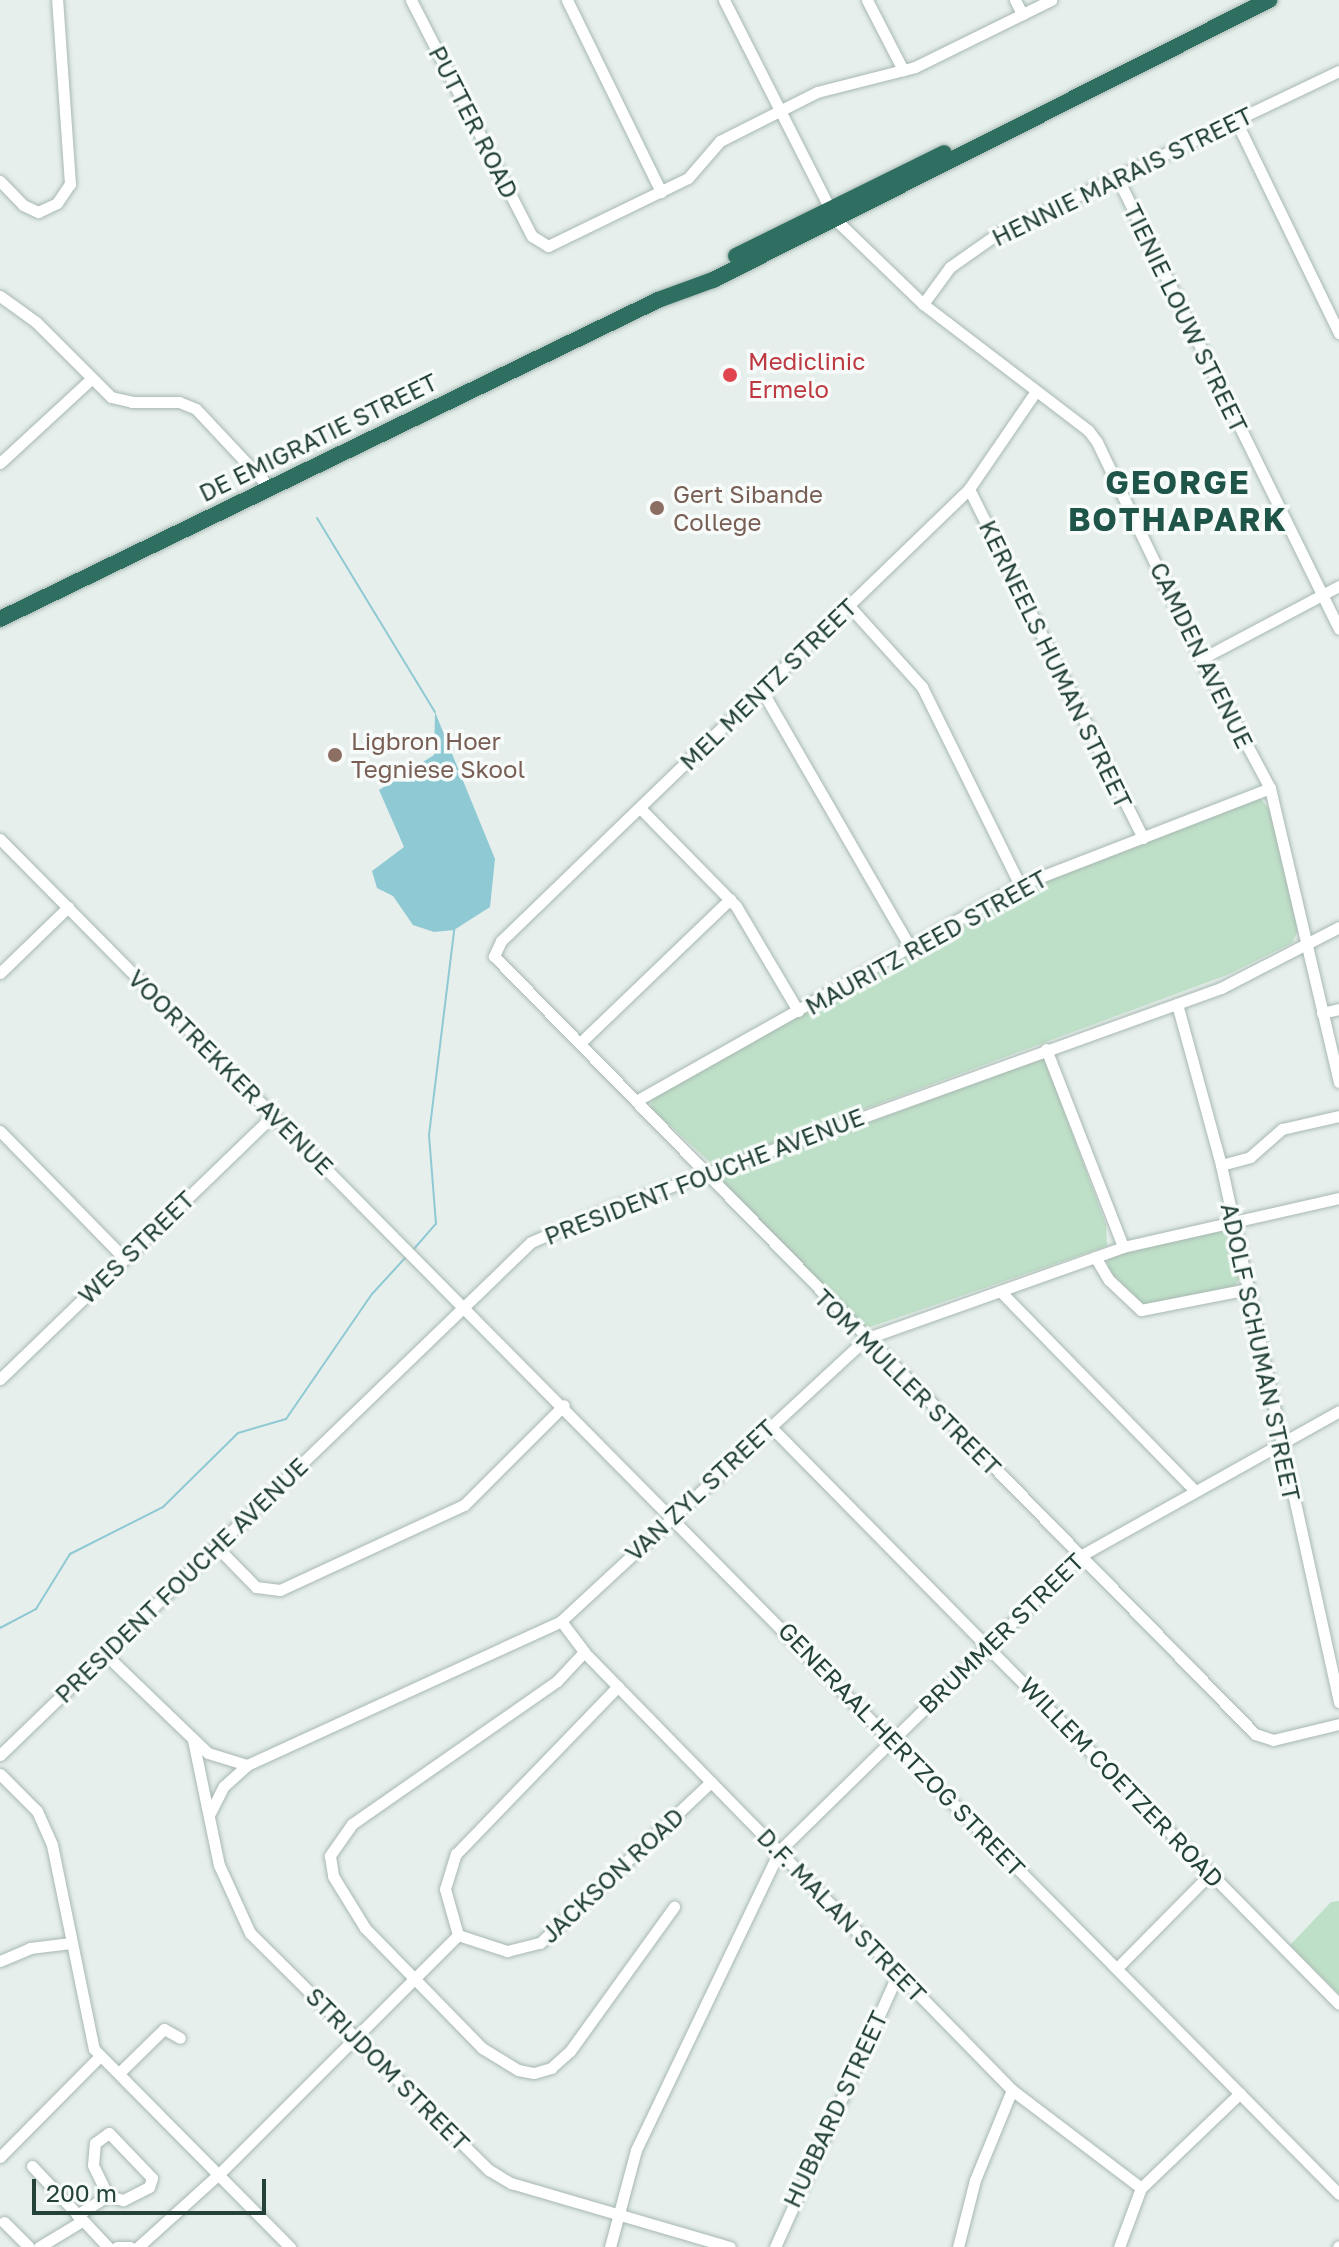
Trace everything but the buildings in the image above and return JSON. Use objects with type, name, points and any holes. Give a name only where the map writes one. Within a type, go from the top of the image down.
[{"type":"highway","name":"DE EMIGRATIE STREET","points":[[0,619],[1269,0]]},
{"type":"street","points":[[0,181],[31,210],[50,209],[66,193],[72,173],[57,0]]},
{"type":"street","name":"PUTTER ROAD","points":[[410,0],[537,243],[553,245],[661,192]]},
{"type":"street","points":[[567,0],[661,192],[691,176],[720,141],[831,86],[903,70],[1051,0]]},
{"type":"street","name":"CAMDEN AVENUE","points":[[724,0],[832,213],[923,304],[1088,430],[1097,442],[1201,659],[1270,788],[1309,942],[1339,1082]]},
{"type":"street","points":[[867,0],[903,70]]},
{"type":"street","points":[[1015,0],[1022,14]]},
{"type":"street","name":"HENNIE MARAIS STREET","points":[[923,304],[966,253],[1339,71]]},
{"type":"street","points":[[1236,121],[1339,333]]},
{"type":"street","name":"TIENIE LOUW STREET","points":[[1118,179],[1339,629]]},
{"type":"street","points":[[0,296],[29,316],[90,380],[123,401],[179,402],[196,409],[269,487]]},
{"type":"street","points":[[0,463],[90,380]]},
{"type":"street","name":"MEL MENTZ STREET","points":[[501,966],[496,948],[969,489],[1036,391]]},
{"type":"street","name":"KERNEELS HUMAN STREET","points":[[969,489],[1143,838]]},
{"type":"street","points":[[1201,659],[1339,586]]},
{"type":"street","points":[[850,607],[922,687],[1020,885]]},
{"type":"street","points":[[761,689],[910,947]]},
{"type":"street","name":"MAURITZ REED STREET","points":[[636,1101],[1020,885],[1270,788]]},
{"type":"street","points":[[640,808],[730,899],[798,1011]]},
{"type":"street","name":"VOORTREKKER AVENUE","points":[[0,839],[272,1116],[464,1303]]},
{"type":"street","points":[[580,1043],[730,899]]},
{"type":"street","points":[[0,973],[68,907]]},
{"type":"street","name":"PRESIDENT FOUCHE AVENUE","points":[[0,1755],[464,1303],[539,1237],[703,1174],[1177,1004],[1233,982],[1339,927]]},
{"type":"street","name":"TOM MULLER STREET","points":[[501,966],[580,1043],[703,1174],[1255,1734],[1273,1740],[1339,1724]]},
{"type":"street","name":"ADOLF SCHUMAN STREET","points":[[1177,1004],[1221,1165],[1339,1702]]},
{"type":"street","points":[[1322,1013],[1339,1009]]},
{"type":"street","points":[[1046,1049],[1123,1247]]},
{"type":"street","name":"WES STREET","points":[[0,1379],[272,1116]]},
{"type":"street","points":[[1221,1165],[1250,1157],[1282,1129],[1339,1116]]},
{"type":"street","points":[[0,1131],[124,1258]]},
{"type":"street","name":"VAN ZYL STREET","points":[[247,1765],[561,1621],[865,1339],[1123,1247],[1339,1198]]},
{"type":"street","points":[[1095,1257],[1109,1280],[1141,1310],[1248,1289]]},
{"type":"street","points":[[1000,1291],[1193,1489]]},
{"type":"street","name":"GENERAAL HERTZOG STREET","points":[[464,1303],[1339,2194]]},
{"type":"street","points":[[216,1546],[256,1587],[280,1590],[464,1505],[564,1405]]},
{"type":"street","name":"BRUMMER STREET","points":[[610,2247],[636,2150],[779,1851],[1080,1556],[1193,1489],[1339,1411]]},
{"type":"street","name":"WILLEM COETZER ROAD","points":[[769,1425],[1339,2004]]},
{"type":"street","name":"D.F. MALAN STREET","points":[[561,1621],[584,1652],[1012,2090],[1141,2188]]},
{"type":"street","points":[[584,1652],[552,1685],[352,1824],[335,1846],[333,1876],[349,1907],[416,1978],[491,2056],[518,2070],[546,2071],[581,2038],[674,1907]]},
{"type":"street","points":[[106,1655],[193,1740],[218,1759],[247,1765]]},
{"type":"street","points":[[138,2247],[220,2173],[458,1935],[445,1889],[456,1854],[618,1686]]},
{"type":"street","name":"STRIJDOM STREET","points":[[193,1740],[227,1890],[250,1933],[358,2035],[499,2178],[619,2217],[730,2247]]},
{"type":"street","points":[[210,1814],[224,1786],[247,1765]]},
{"type":"street","points":[[0,1774],[42,1819],[71,1943],[87,2031],[100,2056],[220,2173],[290,2247]]},
{"type":"street","name":"JACKSON ROAD","points":[[458,1935],[507,1951],[540,1943],[711,1782]]},
{"type":"street","points":[[1117,1968],[1211,1873]]},
{"type":"street","points":[[0,1961],[30,1948],[71,1943]]},
{"type":"street","name":"HUBBARD STREET","points":[[775,2247],[898,1973]]},
{"type":"street","points":[[119,2073],[164,2029],[180,2038]]},
{"type":"street","points":[[0,2157],[100,2056]]},
{"type":"street","points":[[958,2247],[975,2180],[1012,2090]]},
{"type":"street","points":[[1119,2247],[1141,2188],[1240,2093]]},
{"type":"street","points":[[109,2133],[152,2178],[149,2187],[128,2198],[118,2201],[108,2196],[93,2160],[98,2139],[109,2133]]},
{"type":"street","points":[[32,2166],[108,2247]]},
{"type":"street","points":[[39,2247],[108,2196]]},
{"type":"street","points":[[4,2222],[29,2247]]},
{"type":"street","points":[[117,2247],[130,2247]]},
{"type":"green space","points":[[1259,797],[1271,811],[1298,931],[1292,943],[1227,975],[713,1165],[651,1108],[652,1098],[1019,890]]},
{"type":"green space","points":[[1044,1057],[1106,1225],[1107,1246],[870,1327],[859,1323],[719,1179]]},
{"type":"green space","points":[[1222,1229],[1231,1234],[1240,1277],[1235,1287],[1145,1306],[1108,1270],[1108,1257],[1126,1250]]},
{"type":"green space","points":[[1339,1901],[1339,1994],[1290,1945],[1331,1902]]},
{"type":"water","points":[[435,712],[495,859],[490,907],[454,930],[434,932],[413,925],[393,896],[377,888],[372,871],[404,847],[379,790],[434,755]]},
{"type":"waterway","points":[[317,518],[435,712]]},
{"type":"waterway","points":[[413,1250],[436,1224],[429,1135],[454,930]]},
{"type":"waterway","points":[[0,1628],[36,1609],[70,1554],[163,1507],[238,1433],[286,1419],[372,1294],[406,1257]]},
{"type":"place","name":"Mediclinic Ermelo","points":[[730,375]]},
{"type":"place","name":"Gert Sibande College","points":[[657,508]]},
{"type":"place","name":"Ligbron Hoer Tegniese Skool","points":[[335,755]]},
{"type":"district","name":"GEORGE BOTHAPARK","points":[[1178,502]]}]
